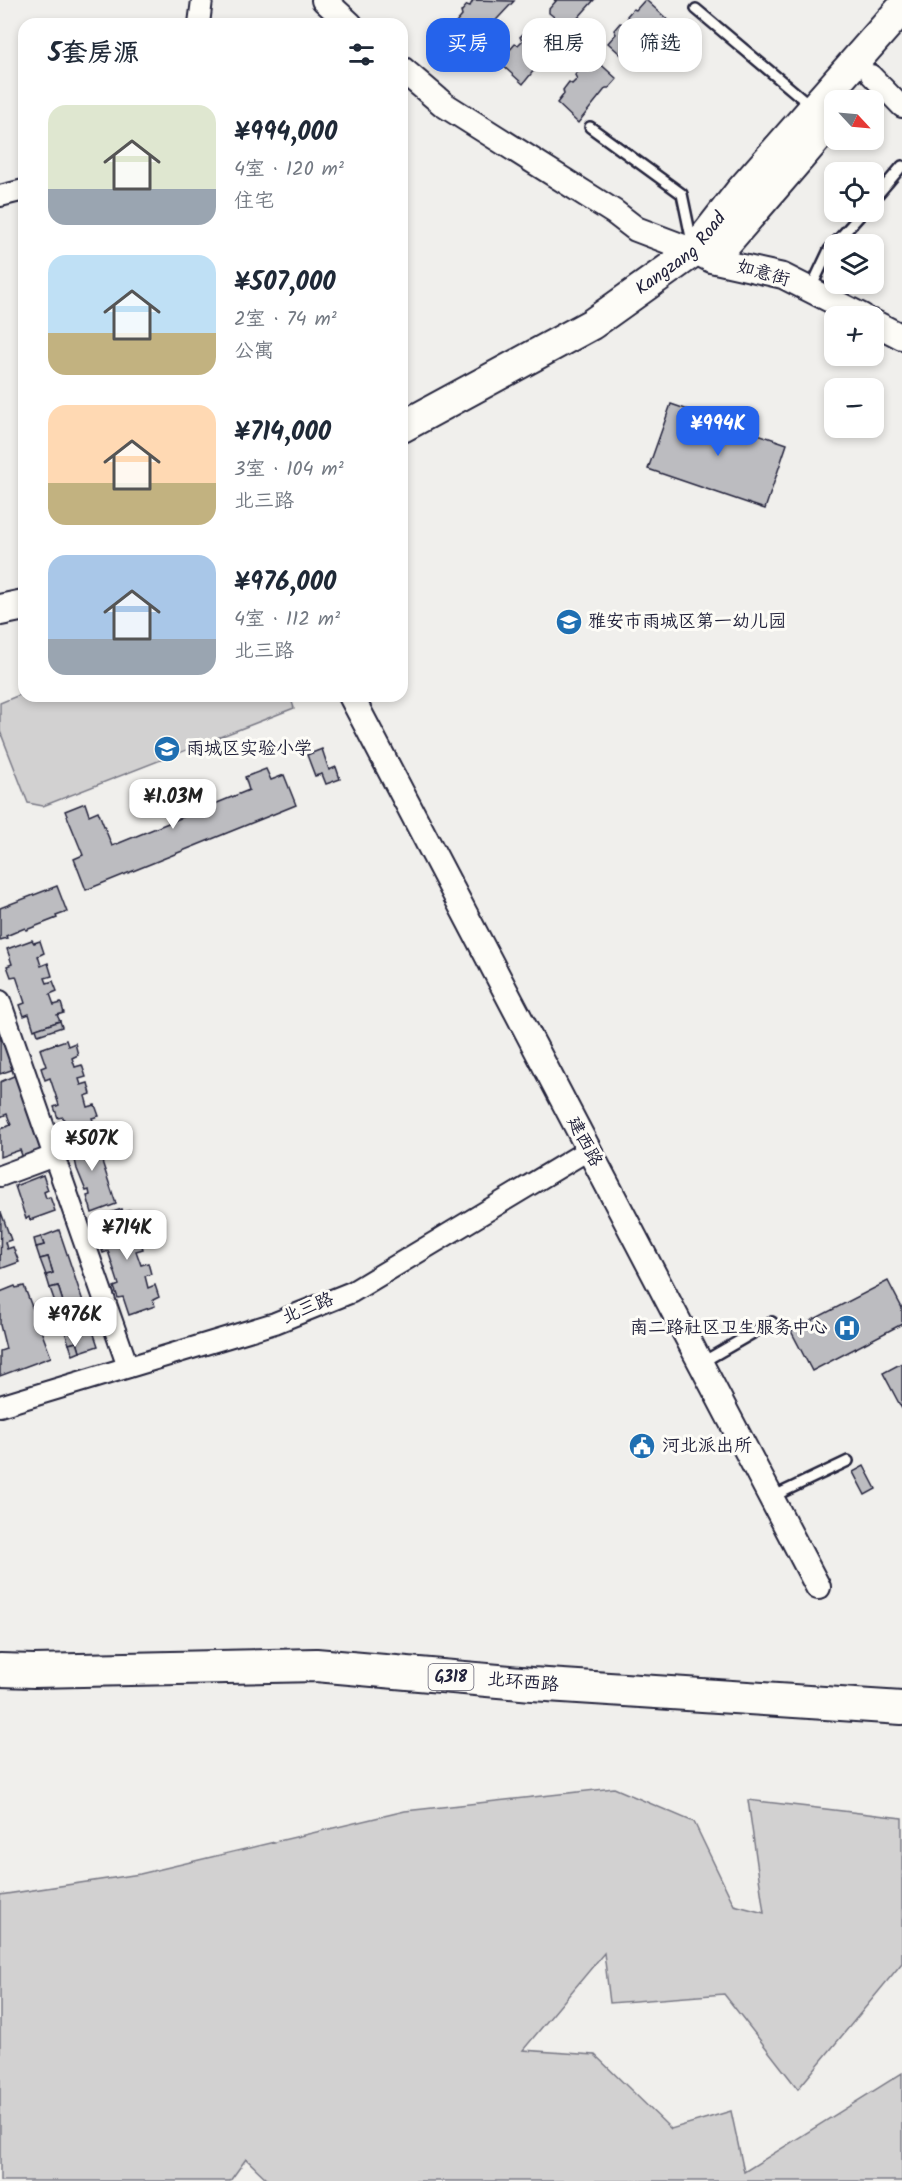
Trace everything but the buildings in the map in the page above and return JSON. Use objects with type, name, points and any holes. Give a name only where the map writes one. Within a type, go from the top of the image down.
[{"type":"highway","name":"北环西路","points":[[0,1648],[33,1650],[313,1649],[902,1691]]},
{"type":"highway","name":"北环西路","points":[[0,1670],[316,1665],[532,1684],[902,1708]]},
{"type":"main road","name":"Kangzang Road","points":[[841,90],[902,8]]},
{"type":"main road","points":[[858,90],[902,39]]},
{"type":"main road","name":"Kangzang Road","points":[[408,443],[587,346],[661,297],[702,256],[740,192],[824,113]]},
{"type":"main road","name":"Kangzang Road","points":[[408,424],[592,324],[702,256]]},
{"type":"main road","points":[[0,610],[18,606]]},
{"type":"main road","points":[[0,631],[18,627]]},
{"type":"street","points":[[200,18],[202,0]]},
{"type":"street","points":[[324,0],[344,18]]},
{"type":"street","name":"如意街","points":[[408,74],[443,105],[614,212],[636,229],[702,256],[783,276],[842,306]]},
{"type":"street","points":[[871,75],[902,107]]},
{"type":"street","points":[[0,196],[18,192]]},
{"type":"street","points":[[884,328],[902,337]]},
{"type":"street","name":"建西路","points":[[354,702],[818,1587]]},
{"type":"street","points":[[0,1001],[128,1367]]},
{"type":"street","name":"北三路","points":[[0,1406],[274,1323],[352,1292],[588,1150]]},
{"type":"street","points":[[0,1176],[54,1156]]},
{"type":"lane","points":[[696,9],[824,113]]},
{"type":"lane","points":[[590,127],[682,194],[702,256]]},
{"type":"lane","points":[[884,187],[902,166]]},
{"type":"lane","points":[[810,290],[829,250],[854,222]]},
{"type":"lane","points":[[700,1363],[772,1322]]},
{"type":"lane","points":[[771,1497],[848,1461]]},
{"type":"shaded area","points":[[18,696],[18,702],[292,702],[294,708],[43,806],[28,803],[0,731],[0,703]]},
{"type":"shaded area","points":[[614,1788],[694,1822],[734,1905],[764,1913],[748,1800],[902,1818],[902,1963],[798,2089],[724,1994],[610,2003],[604,1953],[523,2050],[595,2055],[671,2129],[731,2111],[744,2172],[902,2073],[902,2181],[269,2181],[246,2159],[230,2181],[0,2181],[0,1895],[140,1874],[405,1811]]},
{"type":"place","name":"雅安市雨城区第一幼儿园","points":[[569,622]]},
{"type":"place","name":"雨城区实验小学","points":[[167,749]]},
{"type":"place","name":"南二路社区卫生服务中心","points":[[847,1328]]},
{"type":"place","name":"河北派出所","points":[[642,1446]]}]
